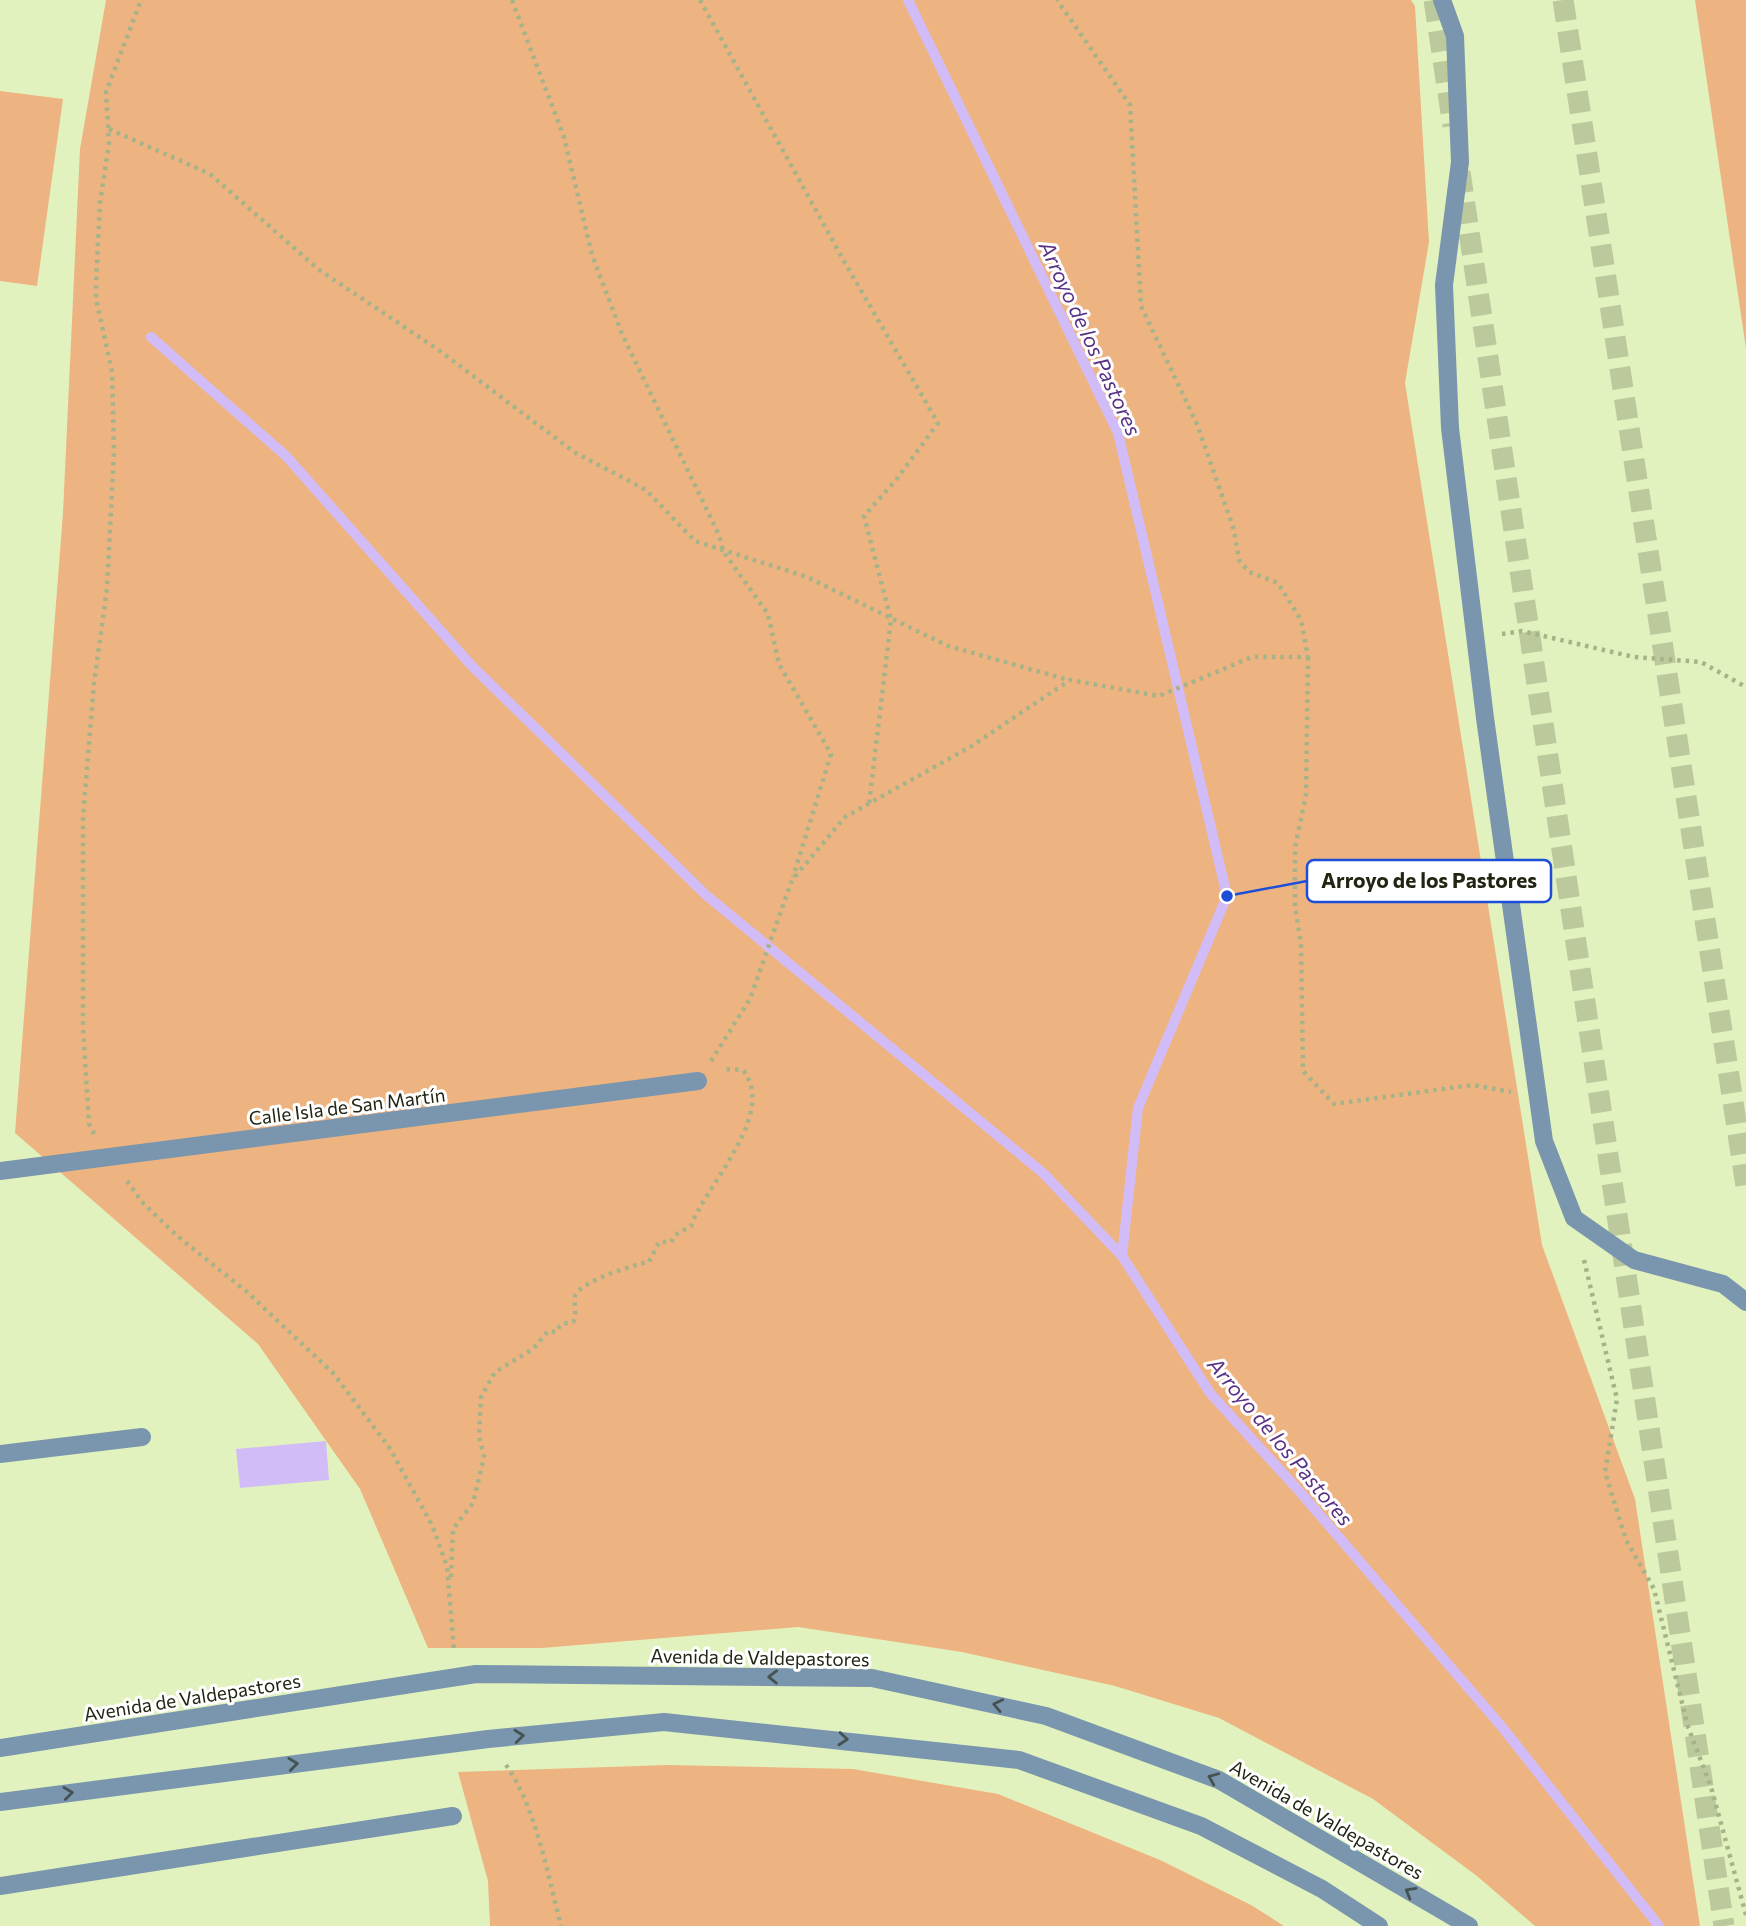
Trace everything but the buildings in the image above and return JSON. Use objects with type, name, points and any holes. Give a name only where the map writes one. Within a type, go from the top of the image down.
[{"type":"street","points":[[1442,0],[1455,36],[1460,162],[1444,285],[1450,428],[1544,1141],[1574,1218],[1634,1260],[1723,1284],[1746,1301]]},
{"type":"street","name":"Calle Isla de San Martín","points":[[0,1171],[698,1081]]},
{"type":"street","points":[[0,1454],[142,1437]]},
{"type":"street","name":"Avenida de Valdepastores","points":[[0,1748],[489,1674],[872,1678],[1046,1716],[1219,1780],[1469,1926]]},
{"type":"street","points":[[0,1802],[488,1739],[664,1722],[1019,1760],[1200,1826],[1322,1889],[1379,1926]]},
{"type":"street","points":[[0,1886],[453,1816]]},
{"type":"path","points":[[141,0],[106,92],[108,153],[100,203],[96,293],[112,371],[114,451],[107,589],[96,657],[83,817],[80,894],[89,1124],[109,1157],[143,1203],[239,1285],[333,1373],[389,1447],[422,1506],[447,1566],[458,1677]]},
{"type":"path","points":[[451,1589],[453,1529],[473,1503],[484,1457],[478,1436],[479,1414],[481,1397],[488,1380],[515,1358],[533,1349],[548,1331],[556,1332],[561,1324],[573,1322],[576,1316],[575,1296],[580,1287],[628,1266],[649,1262],[659,1242],[671,1242],[675,1235],[691,1226],[697,1209],[718,1184],[732,1158],[748,1118],[752,1095],[750,1079],[743,1070],[731,1072],[708,1066],[750,999],[778,922],[831,754],[779,664],[768,614],[723,551],[719,535],[622,334],[592,255],[564,137],[512,0]]},
{"type":"path","points":[[700,0],[845,263],[938,423],[864,516],[891,620],[869,804]]},
{"type":"path","points":[[1057,0],[1130,105],[1141,306],[1196,424],[1234,530],[1239,560],[1249,572],[1278,583],[1301,620],[1308,657],[1306,794],[1295,848],[1295,907],[1302,956],[1303,1070],[1334,1104],[1472,1085],[1523,1094]]},
{"type":"path","points":[[109,129],[210,174],[318,269],[440,351],[574,452],[646,490],[695,541],[807,577],[948,646],[1070,680],[1159,696],[1252,657],[1308,657]]},
{"type":"path","points":[[1476,637],[1522,631],[1634,657],[1701,662],[1746,687]]},
{"type":"path","points":[[786,897],[792,880],[845,817],[970,747],[1070,680]]},
{"type":"path","points":[[1574,1218],[1617,1399],[1605,1472],[1626,1540],[1654,1589],[1688,1727],[1711,1787],[1746,1914]]},
{"type":"path","points":[[488,1739],[515,1777],[540,1846],[561,1926]]},
{"type":"shaded area","points":[[106,0],[1411,0],[1415,6],[1429,242],[1405,383],[1542,1245],[1635,1499],[1700,1926],[1535,1926],[1477,1876],[1373,1799],[1219,1718],[1115,1686],[962,1652],[798,1627],[542,1648],[428,1648],[360,1489],[258,1344],[15,1133],[63,513],[80,149]]},
{"type":"shaded area","points":[[1695,0],[1746,0],[1746,349]]},
{"type":"shaded area","points":[[0,91],[63,99],[37,286],[0,281]]},
{"type":"shaded area","points":[[326,1441],[329,1480],[240,1488],[236,1449]]},
{"type":"shaded area","points":[[668,1765],[853,1769],[998,1794],[1160,1860],[1251,1905],[1284,1926],[490,1926],[488,1881],[458,1772]]},
{"type":"waterway","name":"Arroyo de los Pastores","points":[[908,0],[1118,433],[1227,896],[1138,1108],[1122,1256],[1210,1393],[1300,1492],[1502,1727],[1659,1926]]},
{"type":"waterway","points":[[151,337],[286,456],[471,665],[706,895],[1043,1173],[1122,1256]]},
{"type":"tunnel","points":[[1434,0],[1453,126]]},
{"type":"tunnel","points":[[1563,0],[1746,1186]]},
{"type":"tunnel","points":[[1460,172],[1724,1926]]},
{"type":"place","name":"Arroyo de los Pastores","points":[[1227,896]]}]
